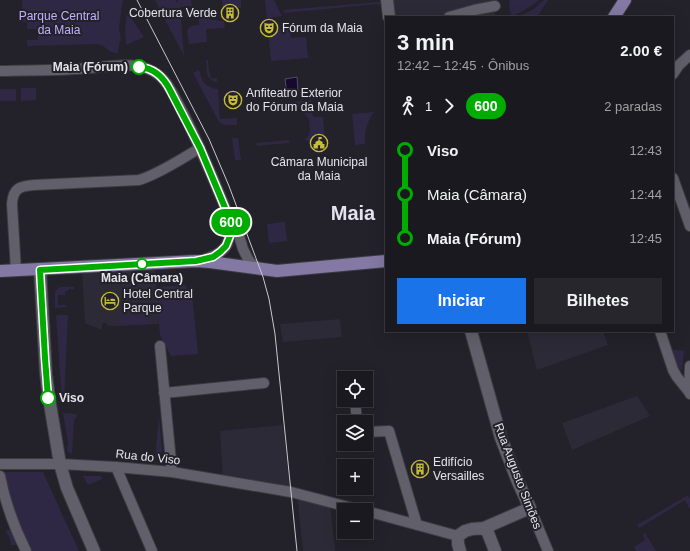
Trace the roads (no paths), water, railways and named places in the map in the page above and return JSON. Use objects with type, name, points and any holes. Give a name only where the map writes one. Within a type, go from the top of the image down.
[{"type":"main road","points":[[615,16],[625,0]]},
{"type":"main road","points":[[0,271],[196,261],[278,271],[385,261]]},
{"type":"street","points":[[387,0],[389,16]]},
{"type":"street","points":[[453,16],[495,3],[496,16]]},
{"type":"street","points":[[674,72],[679,65],[690,55]]},
{"type":"street","points":[[0,71],[124,66],[147,68],[155,72],[167,84],[200,148],[231,222],[237,229],[243,249],[251,263],[260,269]]},
{"type":"street","points":[[16,271],[12,196],[20,187],[138,180],[153,174],[200,148]]},
{"type":"street","points":[[674,181],[690,226]]},
{"type":"street","points":[[196,261],[213,257],[226,246],[230,236],[231,222]]},
{"type":"street","points":[[228,241],[229,255],[233,265],[242,256],[243,249]]},
{"type":"street","points":[[40,270],[48,398],[60,464],[67,488],[94,551]]},
{"type":"street","name":"Rua Augusto Simões","points":[[471,332],[501,438],[518,482],[548,551]]},
{"type":"street","points":[[660,332],[673,370],[677,378],[689,393]]},
{"type":"street","points":[[160,346],[172,472]]},
{"type":"street","points":[[689,393],[690,366]]},
{"type":"street","points":[[164,393],[264,383]]},
{"type":"street","points":[[373,432],[389,432],[417,525]]},
{"type":"street","name":"Rua do Viso","points":[[0,464],[60,464],[172,472],[291,492],[337,504]]},
{"type":"street","points":[[116,467],[152,551]]},
{"type":"street","points":[[0,476],[14,523],[26,551]]},
{"type":"street","points":[[458,536],[465,531],[484,528],[530,508]]},
{"type":"street","points":[[373,514],[458,536]]},
{"type":"street","points":[[484,528],[488,533],[495,551]]},
{"type":"street","points":[[458,536],[460,551]]},
{"type":"tram line","points":[[137,0],[209,139],[229,186],[263,277],[269,299],[275,334],[297,551]]},
{"type":"place","name":"Cobertura Verde","points":[[230,13]]},
{"type":"place","name":"Fórum da Maia","points":[[269,28]]},
{"type":"place","name":"Maia (Fórum)","points":[[139,67]]},
{"type":"place","name":"Anfiteatro Exterior do Fórum da Maia","points":[[233,100]]},
{"type":"place","name":"Câmara Municipal da Maia","points":[[319,143]]},
{"type":"place","name":"Maia (Câmara)","points":[[142,264]]},
{"type":"place","name":"Hotel Central Parque","points":[[110,301]]},
{"type":"place","name":"Viso","points":[[48,398]]},
{"type":"place","name":"Edifício Versailles","points":[[420,469]]},
{"type":"district","name":"Maia","points":[[353,213]]},
{"type":"park label","name":"Parque Central da Maia","points":[[59,23]]}]
